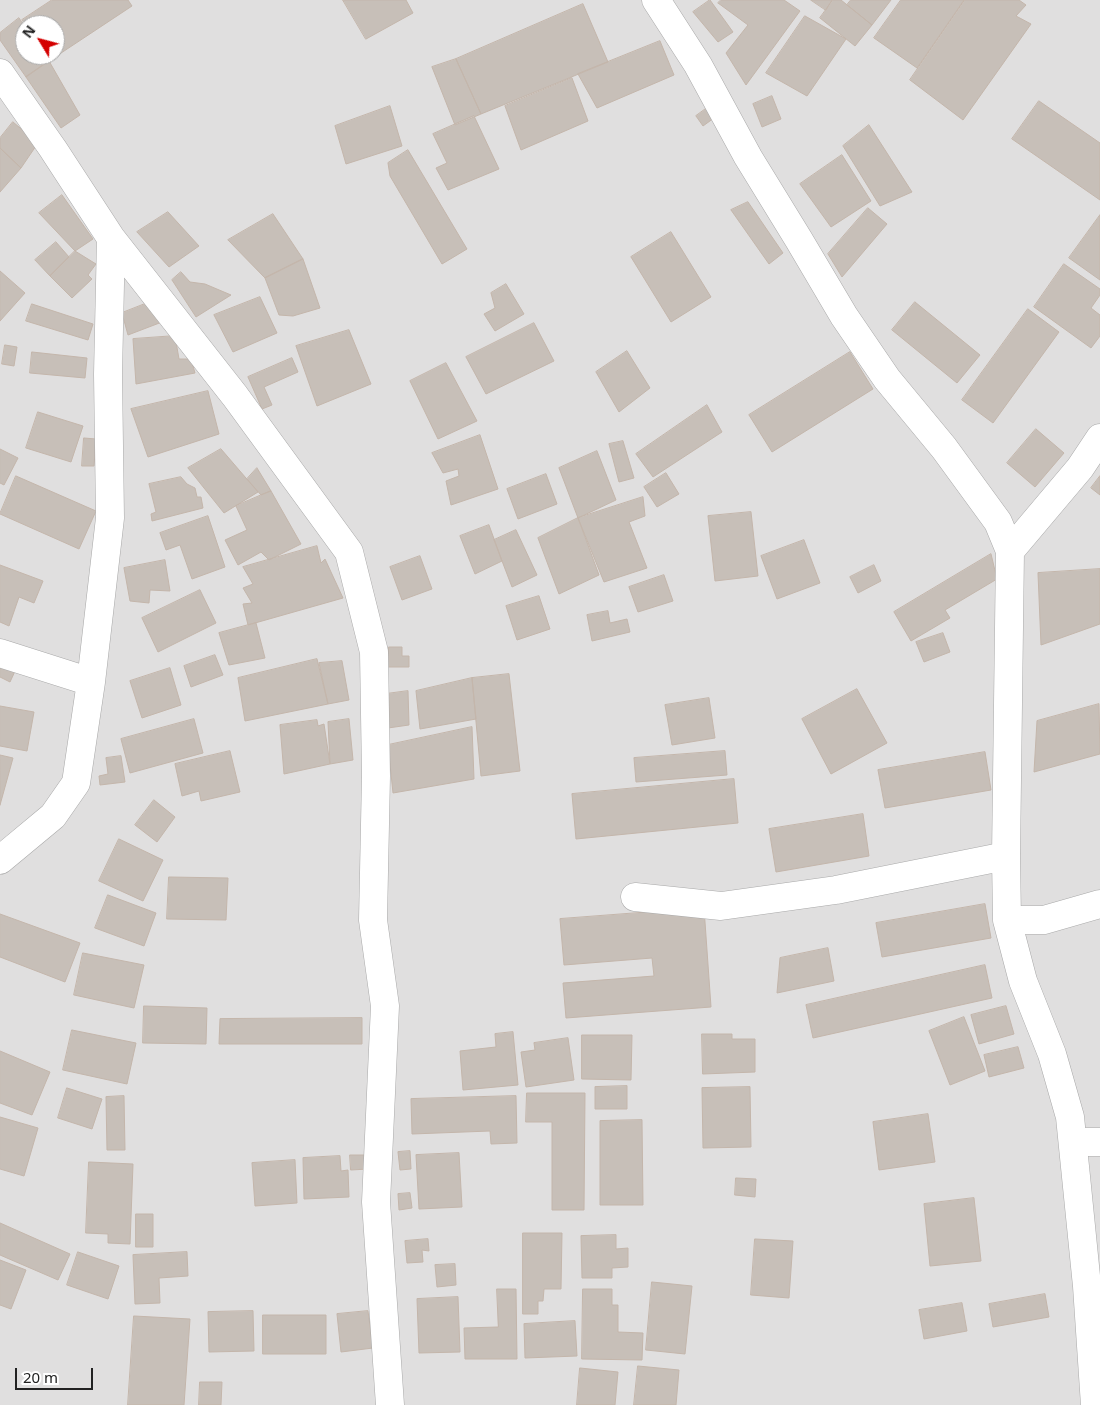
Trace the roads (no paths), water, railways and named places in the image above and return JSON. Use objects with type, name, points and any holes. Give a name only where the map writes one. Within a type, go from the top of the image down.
[{"type":"street","points":[[656,0],[698,65],[748,157],[800,240],[844,316],[887,379],[944,448],[998,522],[1010,551],[1006,856],[1007,920],[1023,981],[1052,1054],[1070,1117],[1087,1286],[1095,1405]]},
{"type":"street","points":[[0,73],[112,238],[235,396],[349,552],[374,652],[376,776],[372,920],[385,1006],[376,1202],[390,1405]]},
{"type":"street","points":[[1,857],[53,816],[76,783],[91,682],[110,518],[108,374],[112,238]]},
{"type":"street","points":[[1010,551],[1080,468],[1100,438]]},
{"type":"street","points":[[0,653],[91,682]]},
{"type":"street","points":[[635,897],[721,906],[836,890],[1006,856]]},
{"type":"street","points":[[1007,920],[1044,920],[1100,904]]},
{"type":"street","points":[[1073,1142],[1100,1142]]}]
